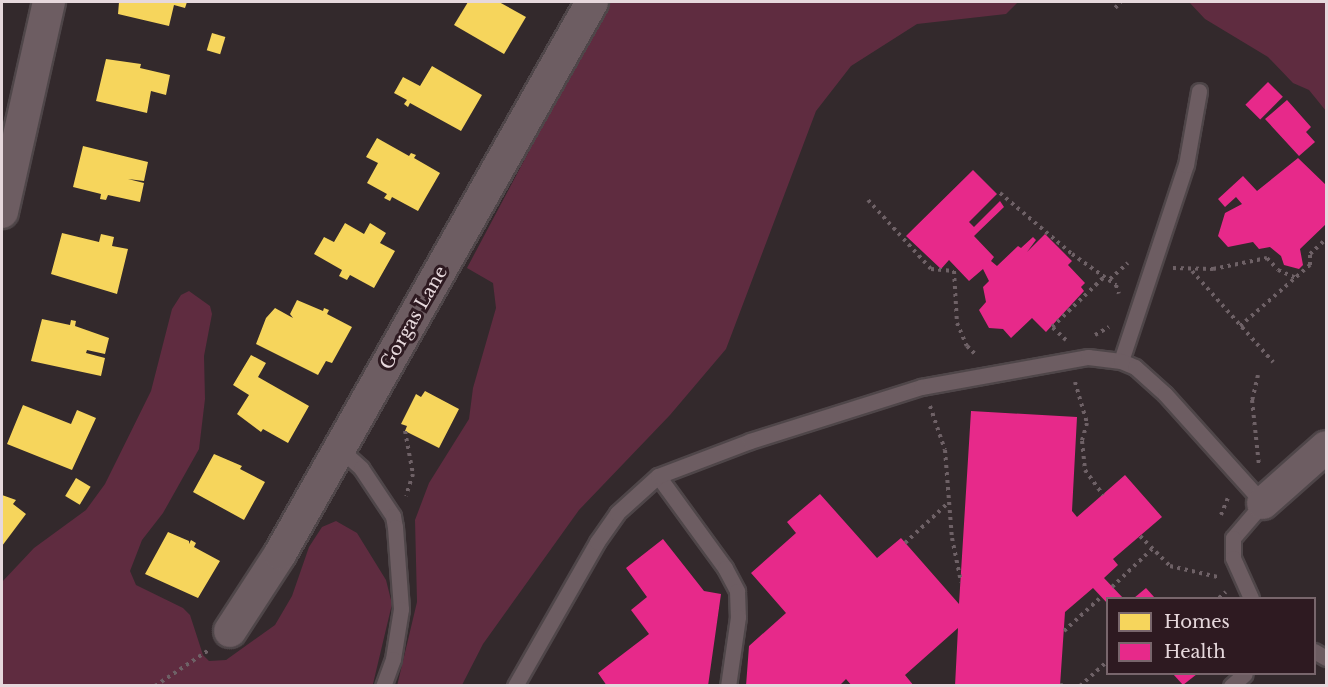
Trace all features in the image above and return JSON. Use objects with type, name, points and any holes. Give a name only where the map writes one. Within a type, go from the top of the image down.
[{"type":"street","points":[[2,212],[49,2]]},
{"type":"street","name":"Gorgas Lane","points":[[230,631],[280,554],[592,2]]},
{"type":"street","points":[[1263,503],[1326,447]]},
{"type":"lane","points":[[1122,361],[1186,165],[1199,91]]},
{"type":"lane","points":[[515,686],[597,542],[617,513],[657,476],[760,437],[921,387],[1088,357],[1122,361],[1135,367],[1165,394],[1263,503],[1233,538],[1233,558],[1251,597]]},
{"type":"lane","points":[[339,448],[361,468],[393,516],[401,609],[393,659],[383,686]]},
{"type":"lane","points":[[657,476],[725,568],[737,591],[738,617],[728,686]]},
{"type":"lane","points":[[1231,686],[1244,675]]},
{"type":"path","points":[[1115,8],[1121,2]]},
{"type":"path","points":[[1000,193],[1072,254],[1110,279],[1116,285],[1118,297]]},
{"type":"path","points":[[868,200],[931,269],[954,271],[957,323],[967,346],[981,356]]},
{"type":"path","points":[[1240,326],[1310,265],[1310,254],[1326,239]]},
{"type":"path","points":[[1155,265],[1191,270],[1267,258],[1278,270],[1296,278]]},
{"type":"path","points":[[1110,279],[1128,262]]},
{"type":"path","points":[[1191,270],[1273,362]]},
{"type":"path","points":[[1067,341],[1052,327],[1105,276]]},
{"type":"path","points":[[1088,337],[1105,331],[1112,316]]},
{"type":"path","points":[[1056,343],[1077,339]]},
{"type":"path","points":[[1069,361],[1087,423],[1082,441],[1085,470],[1103,495]]},
{"type":"path","points":[[1258,375],[1252,400],[1259,468]]},
{"type":"path","points":[[921,387],[945,450],[949,503],[961,582]]},
{"type":"path","points":[[393,516],[405,500],[413,474],[405,431]]},
{"type":"path","points":[[1217,522],[1229,501],[1225,491]]},
{"type":"path","points":[[905,543],[949,503]]},
{"type":"path","points":[[1140,536],[1170,566],[1210,571],[1228,590],[1220,597]]},
{"type":"path","points":[[1112,587],[1152,549]]},
{"type":"path","points":[[1064,631],[1101,597]]},
{"type":"path","points":[[155,686],[193,663],[230,631]]},
{"type":"path","points":[[1080,686],[1106,663]]},
{"type":"path","points":[[1060,685],[1066,686]]},
{"type":"shaded area","points":[[608,2],[1018,2],[1006,14],[917,24],[851,66],[816,111],[726,349],[670,415],[579,510],[483,644],[462,685],[397,686],[417,602],[415,520],[429,483],[469,419],[473,388],[496,308],[493,283],[467,268]]},
{"type":"shaded area","points":[[1189,2],[1326,2],[1326,111],[1309,90],[1293,83],[1268,57],[1205,19]]},
{"type":"shaded area","points":[[189,291],[210,306],[212,314],[204,356],[205,399],[199,449],[163,513],[142,540],[130,571],[136,585],[183,608],[190,615],[203,655],[209,661],[226,660],[275,625],[292,596],[309,547],[322,527],[336,521],[357,533],[386,580],[392,604],[373,684],[2,685],[2,582],[34,548],[86,510],[105,484],[151,391],[172,309],[181,295]]},
{"type":"building: Homes","points":[[119,2],[187,2],[185,8],[174,5],[169,26],[118,14]]},
{"type":"building: Homes","points":[[468,2],[499,2],[526,17],[504,54],[454,25]]},
{"type":"building: Homes","points":[[212,33],[225,37],[220,54],[207,50]]},
{"type":"building: Homes","points":[[106,59],[141,64],[140,68],[170,75],[166,95],[151,91],[147,113],[96,101]]},
{"type":"building: Homes","points":[[432,66],[482,95],[461,131],[410,103],[408,107],[404,104],[407,100],[394,93],[403,77],[420,86]]},
{"type":"building: Homes","points":[[377,138],[409,156],[411,153],[416,155],[414,158],[440,173],[418,211],[392,197],[390,201],[384,198],[387,194],[367,183],[378,163],[366,157]]},
{"type":"building: Homes","points":[[83,146],[148,162],[144,181],[128,179],[144,183],[140,202],[108,195],[106,200],[100,199],[101,194],[73,187]]},
{"type":"building: Homes","points":[[345,223],[364,234],[370,223],[386,233],[380,243],[395,251],[374,288],[350,275],[347,280],[339,276],[342,270],[314,254],[324,237],[334,242]]},
{"type":"building: Homes","points":[[62,233],[99,242],[101,234],[114,237],[112,246],[128,249],[117,294],[51,274]]},
{"type":"building: Homes","points":[[297,300],[323,311],[324,308],[329,310],[327,314],[352,327],[332,363],[326,361],[318,375],[256,344],[266,318],[275,308],[293,318],[290,314]]},
{"type":"building: Homes","points":[[42,319],[70,325],[71,320],[76,321],[75,326],[109,338],[105,354],[87,350],[86,353],[105,358],[101,376],[31,361]]},
{"type":"building: Homes","points":[[251,355],[266,363],[258,377],[309,406],[288,443],[263,429],[261,432],[237,414],[249,395],[233,385]]},
{"type":"building: Homes","points":[[425,391],[459,409],[439,448],[405,431],[407,426],[401,424],[416,394],[421,397]]},
{"type":"building: Homes","points":[[23,405],[71,424],[77,410],[96,418],[72,470],[7,444]]},
{"type":"building: Homes","points":[[214,454],[242,466],[240,469],[265,482],[244,520],[193,492]]},
{"type":"building: Homes","points":[[76,478],[91,487],[80,505],[65,496]]},
{"type":"building: Homes","points":[[2,495],[16,500],[13,504],[26,514],[2,546]]},
{"type":"building: Homes","points":[[168,532],[189,541],[189,544],[191,540],[196,543],[194,547],[220,561],[198,598],[145,574]]},
{"type":"building: Health","points":[[1268,82],[1283,97],[1260,119],[1245,105]]},
{"type":"building: Health","points":[[1287,100],[1311,127],[1306,132],[1315,142],[1299,156],[1265,119]]},
{"type":"building: Health","points":[[1298,158],[1326,185],[1326,224],[1300,249],[1303,265],[1299,269],[1284,265],[1281,256],[1270,247],[1259,249],[1253,242],[1228,247],[1218,236],[1225,213],[1242,204],[1236,197],[1225,207],[1218,199],[1243,176],[1257,191]]},
{"type":"building: Health","points":[[973,170],[997,194],[969,222],[974,227],[1000,201],[1004,207],[974,236],[994,257],[991,261],[997,266],[1018,246],[1021,248],[1033,237],[1036,240],[1027,252],[1045,234],[1072,261],[1068,265],[1085,283],[1081,287],[1084,291],[1046,332],[1032,318],[1011,338],[1003,329],[989,328],[979,310],[986,302],[983,287],[989,281],[983,269],[969,281],[949,260],[941,269],[906,236]]},
{"type":"building: Health","points":[[971,411],[1077,417],[1072,511],[1077,517],[1125,475],[1162,517],[1113,559],[1118,565],[1104,578],[1122,597],[1106,597],[1106,602],[1093,588],[1065,612],[1060,686],[955,686],[958,628],[905,675],[914,686],[852,686],[846,679],[839,686],[746,686],[749,646],[786,613],[751,573],[796,533],[787,522],[820,494],[877,558],[901,538],[959,604]]},
{"type":"building: Health","points":[[663,539],[704,591],[721,594],[708,686],[607,686],[598,673],[649,634],[631,610],[647,597],[626,568]]},
{"type":"building: Health","points":[[1146,588],[1154,597],[1135,597]]},
{"type":"building: Health","points":[[1174,675],[1196,675],[1183,685]]}]
